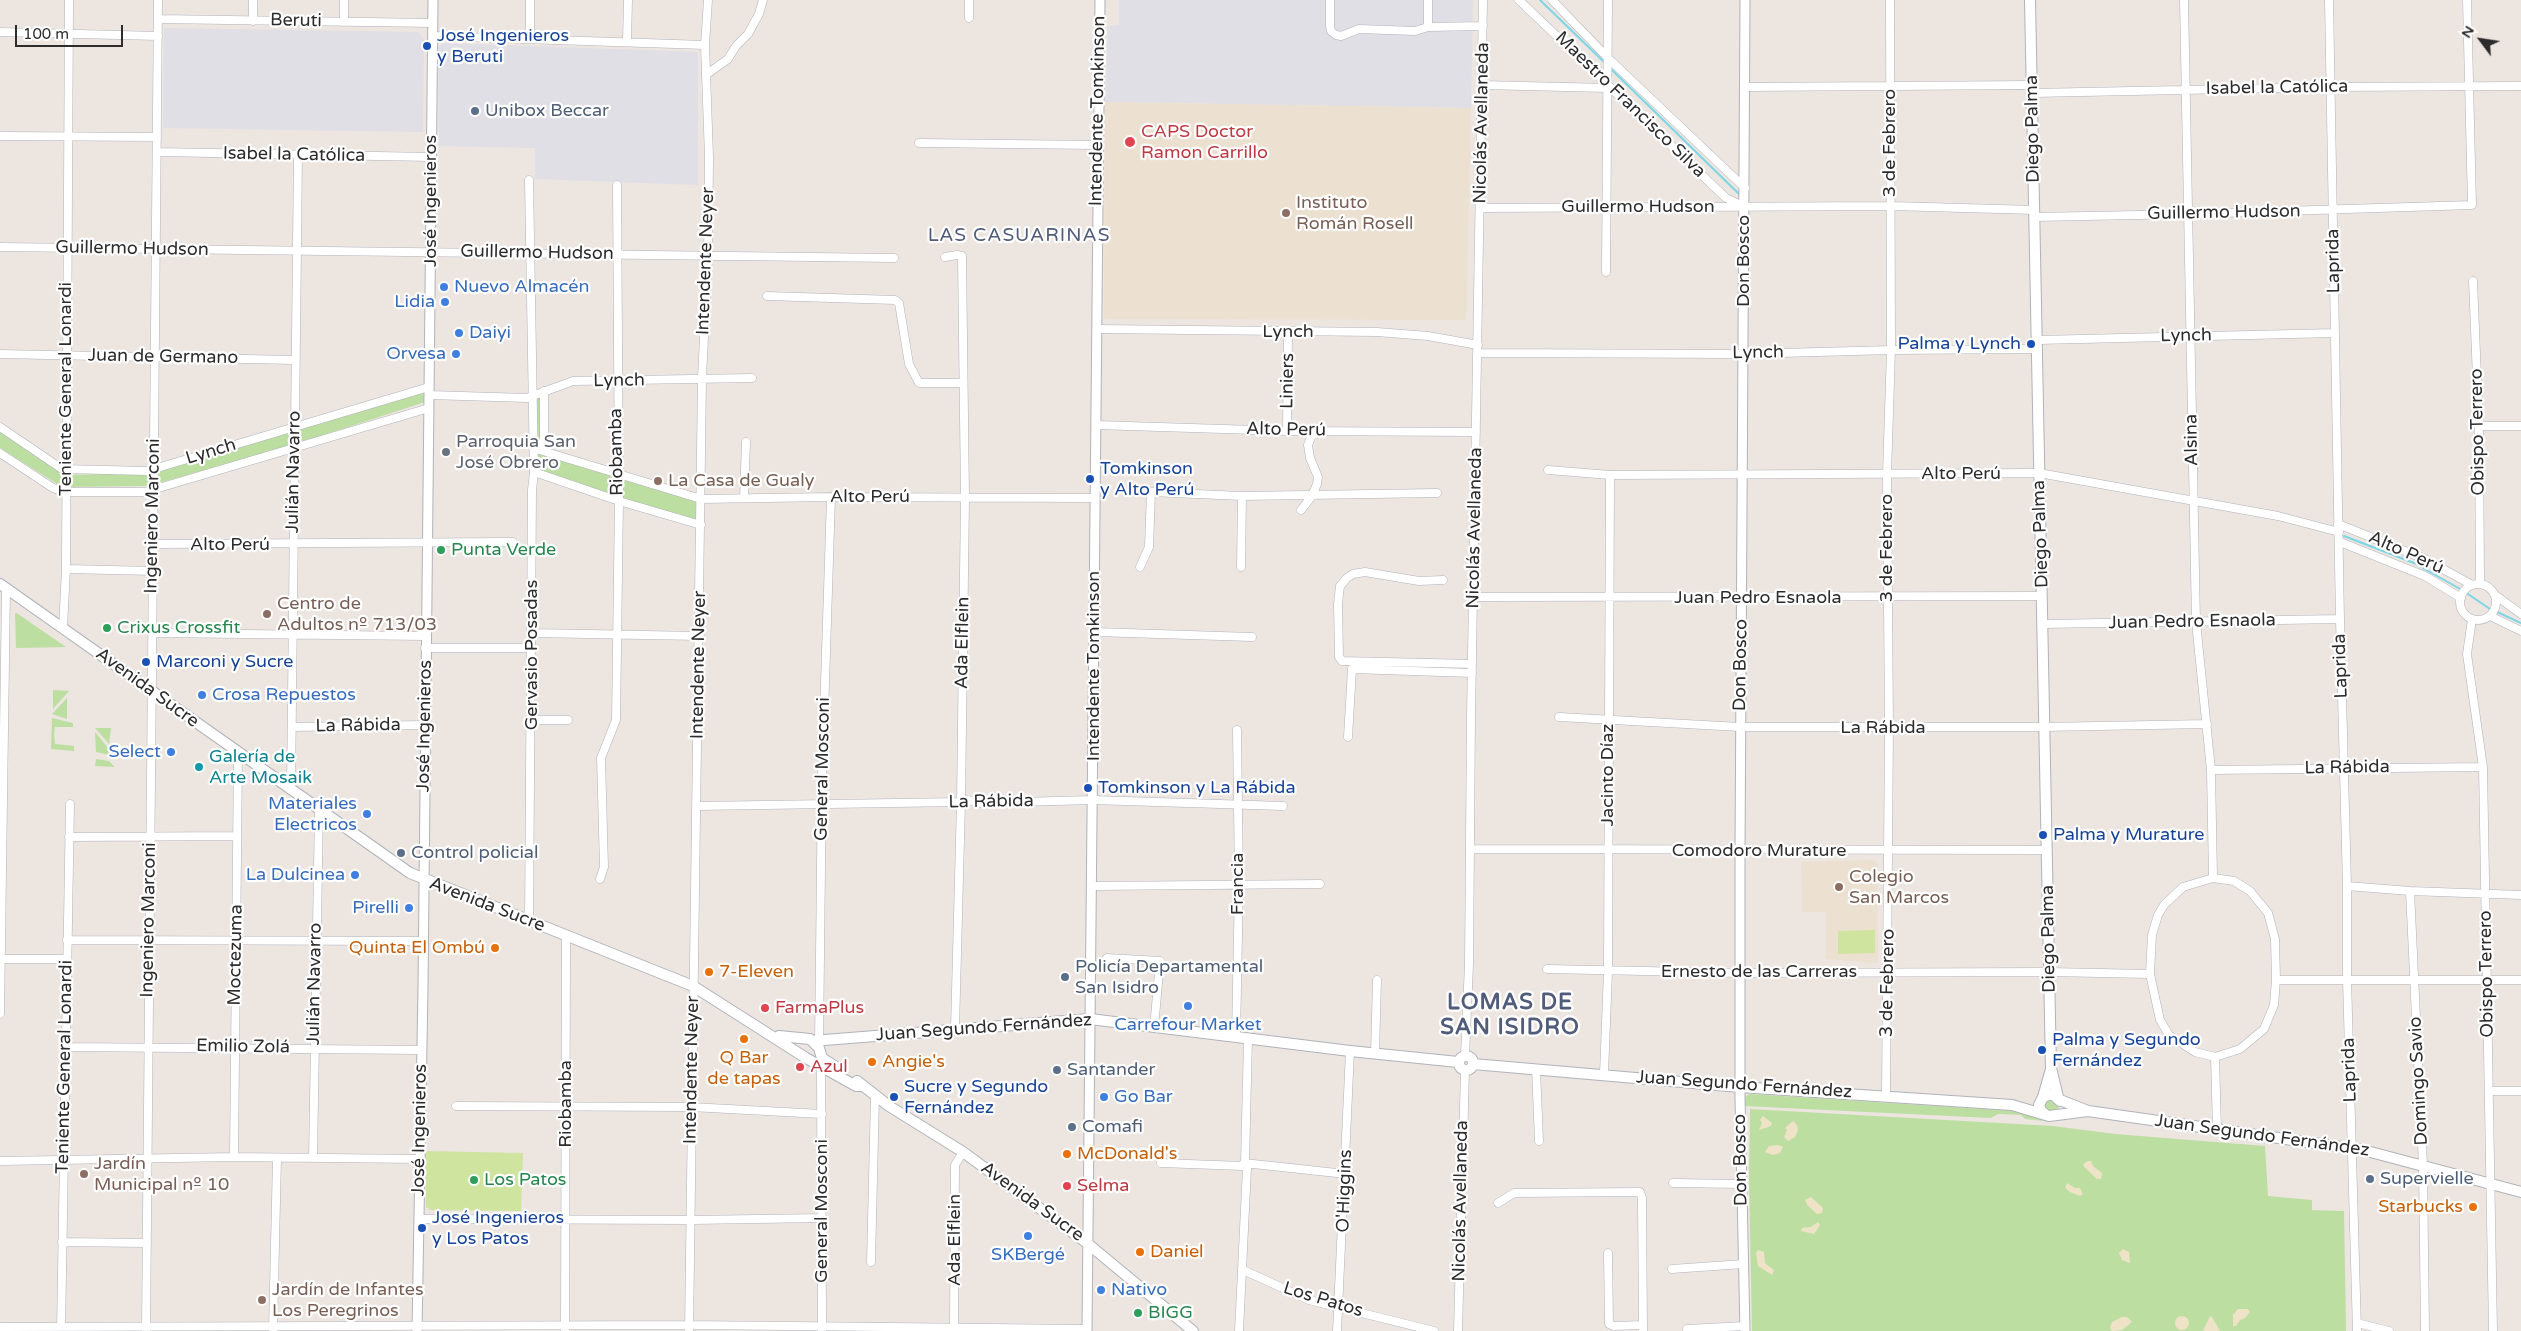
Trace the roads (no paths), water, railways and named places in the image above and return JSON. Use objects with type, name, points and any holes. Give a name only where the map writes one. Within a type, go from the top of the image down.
[{"type":"main road","name":"Diego Palma","points":[[2030,0],[2051,1068],[2059,1099]]},
{"type":"main road","name":"Avenida Sucre","points":[[3,586],[150,692],[423,880],[693,986],[804,1056],[856,1086],[861,1086]]},
{"type":"main road","name":"Juan Segundo Fernández","points":[[816,1046],[824,1045],[837,1039],[1090,1019],[1375,1054],[1465,1063],[1740,1087],[2015,1106],[2050,1115],[2088,1111],[2352,1148],[2423,1164],[2521,1192]]},
{"type":"main road","name":"Avenida Sucre","points":[[773,1035],[816,1046],[861,1086],[963,1152],[1087,1243],[1193,1331]]},
{"type":"main road","points":[[798,1046],[816,1046],[814,1058],[804,1056],[798,1046]]},
{"type":"main road","name":"Diego Palma","points":[[2042,1098],[2051,1068]]},
{"type":"main road","points":[[2052,1094],[2059,1099],[2060,1110],[2050,1115],[2040,1108],[2042,1098],[2052,1094]]},
{"type":"main road","name":"Juan Segundo Fernández","points":[[2015,1106],[2042,1098]]},
{"type":"main road","name":"Juan Segundo Fernández","points":[[2059,1099],[2088,1111]]},
{"type":"street","name":"Teniente General Lonardi","points":[[63,628],[66,569],[66,248],[69,0]]},
{"type":"street","name":"Ingeniero Marconi","points":[[146,1329],[150,692],[154,544],[158,0]]},
{"type":"street","points":[[253,0],[253,21]]},
{"type":"street","points":[[344,0],[344,22]]},
{"type":"street","name":"José Ingenieros","points":[[417,1328],[424,942],[424,725],[433,0]]},
{"type":"street","points":[[530,0],[530,38]]},
{"type":"street","points":[[627,41],[628,0]]},
{"type":"street","name":"Intendente Neyer","points":[[689,1328],[692,1220],[693,986],[698,806],[702,378],[708,257],[708,74],[705,45],[708,0]]},
{"type":"street","points":[[708,74],[728,59],[748,34],[759,14],[763,0]]},
{"type":"street","points":[[969,0],[969,18]]},
{"type":"street","name":"Intendente Tomkinson","points":[[1087,1330],[1100,0]]},
{"type":"street","points":[[1330,0],[1331,31],[1341,36],[1358,30],[1415,31],[1428,27],[1483,26]]},
{"type":"street","points":[[1428,0],[1428,27]]},
{"type":"street","name":"Nicolás Avellaneda","points":[[1458,1331],[1471,849],[1472,664],[1483,0]]},
{"type":"street","name":"Maestro Francisco Silva","points":[[1520,0],[1726,198],[1744,207]]},
{"type":"street","name":"Maestro Francisco Silva","points":[[1552,0],[1608,61],[1745,188]]},
{"type":"street","points":[[1606,272],[1608,207],[1608,0]]},
{"type":"street","name":"Don Bosco","points":[[1745,0],[1745,354],[1740,727],[1740,1087],[1745,1329]]},
{"type":"street","name":"3 de Febrero","points":[[1886,1096],[1889,972],[1887,474],[1891,350],[1890,0]]},
{"type":"street","name":"Alsina","points":[[2184,0],[2190,214],[2190,336],[2196,622],[2211,770],[2213,878]]},
{"type":"street","name":"Laprida","points":[[2329,0],[2340,619],[2347,886],[2347,979],[2357,1327]]},
{"type":"street","points":[[2467,0],[2469,87]]},
{"type":"street","name":"Beruti","points":[[158,19],[433,23]]},
{"type":"street","points":[[0,32],[158,36]]},
{"type":"street","points":[[433,36],[705,45]]},
{"type":"street","points":[[1482,85],[1608,83]]},
{"type":"street","name":"Isabel la Católica","points":[[1746,87],[1890,84],[2032,89],[2186,90],[2331,86],[2521,86]]},
{"type":"street","name":"Guillermo Hudson","points":[[1481,208],[1891,206],[2035,213],[2190,214],[2472,205],[2469,87]]},
{"type":"street","points":[[0,136],[157,137]]},
{"type":"street","points":[[919,143],[1098,145]]},
{"type":"street","name":"Isabel la Católica","points":[[157,152],[432,157]]},
{"type":"street","name":"Julián Navarro","points":[[291,790],[298,155]]},
{"type":"street","name":"Gervasio Posadas","points":[[529,180],[534,472],[532,490],[529,921]]},
{"type":"street","name":"Riobamba","points":[[600,879],[604,867],[601,758],[616,720],[619,501],[616,382],[616,185]]},
{"type":"street","name":"Guillermo Hudson","points":[[0,247],[530,252],[708,257],[894,258]]},
{"type":"street","name":"Ada Elflein","points":[[945,257],[962,256],[965,497],[961,802],[955,1029]]},
{"type":"street","name":"Obispo Terrero","points":[[2473,281],[2479,426],[2476,585]]},
{"type":"street","points":[[767,296],[898,302],[904,328],[907,356],[919,383],[963,383]]},
{"type":"street","name":"Lynch","points":[[1097,329],[1386,333],[1428,336],[1478,349],[1745,354],[1891,350],[2190,336],[2335,333]]},
{"type":"street","name":"Liniers","points":[[1288,332],[1288,431]]},
{"type":"street","name":"Juan de Germano","points":[[0,354],[296,360]]},
{"type":"street","name":"Lynch","points":[[0,427],[57,467],[66,470],[154,470],[294,427],[429,391],[532,397],[573,381],[616,382],[752,378]]},
{"type":"street","points":[[544,391],[544,450]]},
{"type":"street","name":"Lynch","points":[[0,453],[53,488],[66,492],[154,490],[429,408]]},
{"type":"street","name":"Alto Perú","points":[[1096,425],[1288,431],[1476,432]]},
{"type":"street","points":[[2479,426],[2521,426]]},
{"type":"street","points":[[1300,510],[1312,496],[1318,477],[1310,458],[1308,445],[1311,436],[1319,431]]},
{"type":"street","points":[[744,498],[746,442]]},
{"type":"street","name":"Alto Perú","points":[[533,448],[701,499],[831,497],[1095,498]]},
{"type":"street","name":"Alto Perú","points":[[1548,470],[1610,475],[1742,476],[2039,473],[2339,528],[2425,559],[2476,585]]},
{"type":"street","points":[[534,472],[619,501],[701,525]]},
{"type":"street","name":"Jacinto Díaz","points":[[1604,1074],[1608,972],[1610,475]]},
{"type":"street","points":[[1140,567],[1149,547],[1151,492],[1242,496],[1437,493]]},
{"type":"street","points":[[1241,567],[1242,496]]},
{"type":"street","name":"General Mosconi","points":[[816,1046],[831,497]]},
{"type":"street","name":"Alto Perú","points":[[154,544],[293,545],[513,542]]},
{"type":"street","name":"Alto Perú","points":[[2340,542],[2425,576],[2461,598]]},
{"type":"street","points":[[66,569],[153,571]]},
{"type":"street","points":[[1443,580],[1419,581],[1365,572],[1353,574],[1346,578],[1340,586],[1338,604],[1339,657],[1342,661],[1472,664]]},
{"type":"street","points":[[2495,596],[2496,606],[2490,616],[2481,620],[2472,618],[2462,608],[2461,598],[2467,588],[2476,585],[2489,588],[2495,596],[2521,614]]},
{"type":"street","points":[[0,1014],[3,586]]},
{"type":"street","name":"Juan Pedro Esnaola","points":[[1474,597],[2042,596]]},
{"type":"street","points":[[2490,616],[2521,631]]},
{"type":"street","name":"Obispo Terrero","points":[[2472,618],[2467,654],[2483,767],[2493,1331]]},
{"type":"street","name":"Juan Pedro Esnaola","points":[[2043,624],[2340,619]]},
{"type":"street","points":[[1095,632],[1252,637]]},
{"type":"street","points":[[152,633],[426,636]]},
{"type":"street","points":[[532,633],[700,636]]},
{"type":"street","points":[[426,648],[532,648]]},
{"type":"street","points":[[1348,737],[1352,669],[1472,673]]},
{"type":"street","name":"La Rábida","points":[[1559,717],[1740,727],[1889,728],[2207,724]]},
{"type":"street","points":[[531,720],[568,720]]},
{"type":"street","name":"La Rábida","points":[[292,727],[424,725]]},
{"type":"street","name":"Francia","points":[[1236,1037],[1239,883],[1237,730]]},
{"type":"street","name":"Moctezuma","points":[[234,1158],[238,753]]},
{"type":"street","name":"La Rábida","points":[[2211,770],[2483,767]]},
{"type":"street","name":"La Rábida","points":[[698,806],[961,802],[968,800],[980,803],[1093,800],[1283,806]]},
{"type":"street","name":"Teniente General Lonardi","points":[[61,1329],[62,1160],[70,804]]},
{"type":"street","name":"Julián Navarro","points":[[313,1158],[315,942],[319,810]]},
{"type":"street","points":[[69,836],[150,838],[238,836]]},
{"type":"street","name":"Comodoro Murature","points":[[1471,849],[2047,850]]},
{"type":"street","points":[[2213,878],[2234,881],[2250,891],[2268,913],[2275,939],[2276,980],[2274,1006],[2264,1029],[2240,1049],[2215,1057],[2195,1052],[2169,1035],[2160,1020],[2150,974],[2152,935],[2158,915],[2164,905],[2183,887],[2213,878]]},
{"type":"street","points":[[1092,886],[1239,883],[1320,884]]},
{"type":"street","points":[[2347,886],[2521,896]]},
{"type":"street","name":"Domingo Savio","points":[[2410,891],[2423,1164],[2425,1331]]},
{"type":"street","name":"Riobamba","points":[[565,1328],[566,936]]},
{"type":"street","points":[[67,940],[424,942]]},
{"type":"street","points":[[1105,960],[1107,958],[1160,961],[1154,1028]]},
{"type":"street","points":[[0,959],[67,959]]},
{"type":"street","name":"Ernesto de las Carreras","points":[[1547,969],[1608,972],[2050,972],[2150,974]]},
{"type":"street","points":[[1375,1054],[1377,980]]},
{"type":"street","points":[[2276,980],[2521,980]]},
{"type":"street","points":[[1239,1331],[1243,1270],[1248,1039]]},
{"type":"street","name":"Emilio Zolá","points":[[65,1046],[422,1050]]},
{"type":"street","name":"O'Higgins","points":[[1337,1331],[1340,1306],[1350,1051]]},
{"type":"street","points":[[2215,1057],[2217,1129]]},
{"type":"street","name":"General Mosconi","points":[[821,1066],[822,1328]]},
{"type":"street","points":[[1536,1069],[1539,1141]]},
{"type":"street","points":[[822,1091],[828,1080],[838,1075]]},
{"type":"street","points":[[2489,1091],[2521,1091]]},
{"type":"street","points":[[871,1262],[875,1096]]},
{"type":"street","points":[[456,1106],[566,1108],[691,1107],[822,1114]]},
{"type":"street","name":"Ada Elflein","points":[[954,1329],[955,1165],[963,1152]]},
{"type":"street","points":[[0,1161],[147,1158],[419,1159]]},
{"type":"street","points":[[273,1329],[276,1158]]},
{"type":"street","points":[[1161,1163],[1246,1166],[1346,1174]]},
{"type":"street","points":[[1673,1183],[1741,1184]]},
{"type":"street","points":[[1498,1203],[1514,1193],[1640,1192],[1642,1198],[1643,1328],[1609,1324],[1608,1253]]},
{"type":"street","points":[[419,1219],[566,1218],[692,1220],[822,1218]]},
{"type":"street","points":[[62,1242],[147,1243]]},
{"type":"street","points":[[1672,1269],[1743,1264]]},
{"type":"street","name":"Los Patos","points":[[1243,1270],[1310,1300],[1434,1331]]},
{"type":"street","points":[[0,1327],[61,1329],[822,1328],[1087,1330]]},
{"type":"street","points":[[2357,1327],[2390,1331]]},
{"type":"street","points":[[1687,1329],[1745,1329]]},
{"type":"waterway","points":[[1540,0],[1605,63]]},
{"type":"waterway","points":[[1610,68],[1739,194]]},
{"type":"waterway","points":[[2344,536],[2414,563],[2462,590]]},
{"type":"waterway","points":[[2468,594],[2490,609]]},
{"type":"waterway","points":[[2497,612],[2521,623]]},
{"type":"place","name":"José Ingenieros y Beruti","points":[[427,46]]},
{"type":"place","name":"Unibox Beccar","points":[[475,111]]},
{"type":"place","name":"CAPS Doctor Ramon Carrillo","points":[[1130,142]]},
{"type":"place","name":"Instituto Román Rosell","points":[[1286,213]]},
{"type":"place","name":"Nuevo Almacén","points":[[444,287]]},
{"type":"place","name":"Lidia","points":[[445,302]]},
{"type":"place","name":"Daiyi","points":[[459,333]]},
{"type":"place","name":"Palma y Lynch","points":[[2031,344]]},
{"type":"place","name":"Orvesa","points":[[456,354]]},
{"type":"place","name":"Parroquia San José Obrero","points":[[446,452]]},
{"type":"place","name":"Tomkinson y Alto Perú","points":[[1090,479]]},
{"type":"place","name":"La Casa de Gualy","points":[[658,481]]},
{"type":"place","name":"Punta Verde","points":[[441,550]]},
{"type":"place","name":"Centro de Adultos nº 713/03","points":[[267,614]]},
{"type":"place","name":"Crixus Crossfit","points":[[107,628]]},
{"type":"place","name":"Marconi y Sucre","points":[[146,662]]},
{"type":"place","name":"Crosa Repuestos","points":[[202,695]]},
{"type":"place","name":"Select","points":[[171,752]]},
{"type":"place","name":"Galería de Arte Mosaik","points":[[199,767]]},
{"type":"place","name":"Tomkinson y La Rábida","points":[[1088,788]]},
{"type":"place","name":"Materiales Electricos","points":[[367,814]]},
{"type":"place","name":"Palma y Murature","points":[[2043,835]]},
{"type":"place","name":"Control policial","points":[[401,853]]},
{"type":"place","name":"La Dulcinea","points":[[355,875]]},
{"type":"place","name":"Colegio San Marcos","points":[[1839,887]]},
{"type":"place","name":"Pirelli","points":[[409,908]]},
{"type":"place","name":"Quinta El Ombú","points":[[495,948]]},
{"type":"place","name":"7-Eleven","points":[[709,972]]},
{"type":"place","name":"Policía Departamental San Isidro","points":[[1065,977]]},
{"type":"place","name":"Carrefour Market","points":[[1188,1006]]},
{"type":"place","name":"FarmaPlus","points":[[765,1008]]},
{"type":"place","name":"Q Bar de tapas","points":[[744,1039]]},
{"type":"place","name":"Palma y Segundo Fernández","points":[[2042,1050]]},
{"type":"place","name":"Angie's","points":[[872,1062]]},
{"type":"place","name":"Azul","points":[[800,1067]]},
{"type":"place","name":"Santander","points":[[1057,1070]]},
{"type":"place","name":"Sucre y Segundo Fernández","points":[[894,1097]]},
{"type":"place","name":"Go Bar","points":[[1104,1097]]},
{"type":"place","name":"Comafi","points":[[1072,1127]]},
{"type":"place","name":"McDonald's","points":[[1067,1154]]},
{"type":"place","name":"Jardín Municipal nº 10","points":[[84,1174]]},
{"type":"place","name":"Supervielle","points":[[2370,1179]]},
{"type":"place","name":"Los Patos","points":[[474,1180]]},
{"type":"place","name":"Selma","points":[[1067,1186]]},
{"type":"place","name":"Starbucks","points":[[2473,1207]]},
{"type":"place","name":"José Ingenieros y Los Patos","points":[[422,1228]]},
{"type":"place","name":"SKBergé","points":[[1028,1236]]},
{"type":"place","name":"Daniel","points":[[1140,1252]]},
{"type":"place","name":"Nativo","points":[[1101,1290]]},
{"type":"place","name":"Jardín de Infantes Los Peregrinos","points":[[262,1300]]},
{"type":"place","name":"BIGG","points":[[1138,1313]]},
{"type":"district","name":"LAS CASUARINAS","points":[[1019,236]]},
{"type":"district","name":"LOMAS DE SAN ISIDRO","points":[[1510,1016]]}]
